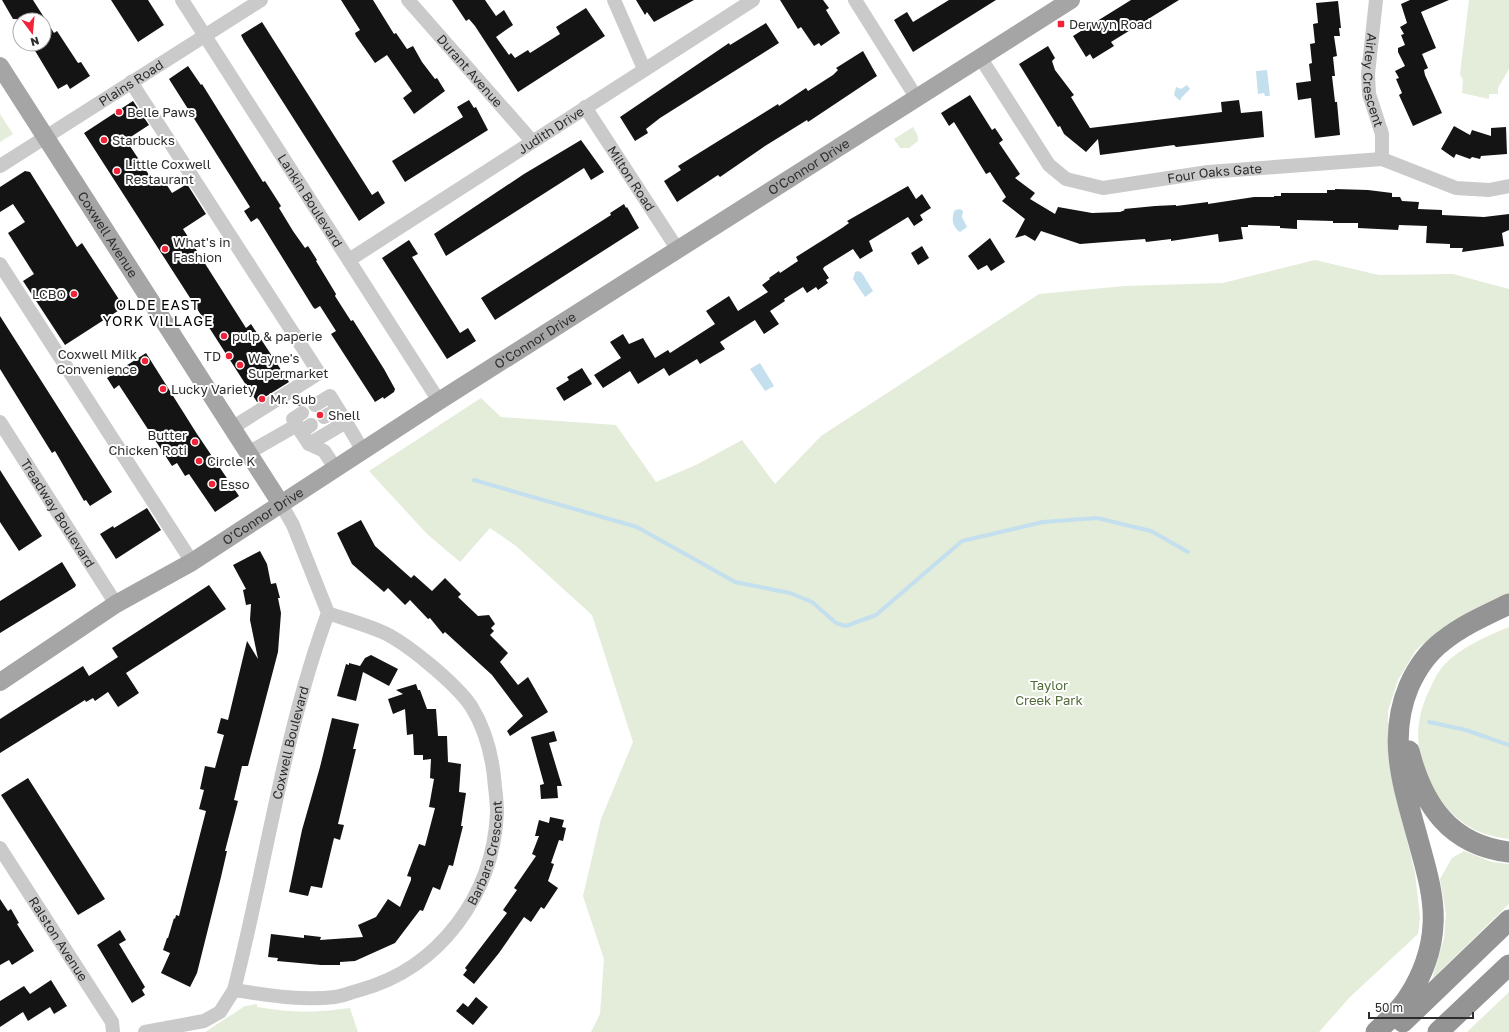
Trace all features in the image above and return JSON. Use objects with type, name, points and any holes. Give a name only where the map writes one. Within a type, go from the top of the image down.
[{"type":"highway","points":[[1376,1032],[1408,998],[1420,976],[1428,952],[1433,926],[1432,897],[1403,783],[1398,753],[1398,727],[1406,694],[1414,675],[1424,658],[1442,641],[1460,629],[1509,604]]},
{"type":"highway","points":[[1509,617],[1469,636],[1443,656],[1431,669],[1416,698],[1408,736],[1409,749],[1414,770],[1426,799],[1442,821],[1461,836],[1490,849],[1509,852]]},
{"type":"highway","points":[[1392,1032],[1509,920]]},
{"type":"highway","points":[[1438,1032],[1509,965]]},
{"type":"main road","name":"O'Connor Drive","points":[[0,682],[116,604],[192,562],[439,401],[1070,0]]},
{"type":"main road","name":"Coxwell Avenue","points":[[0,66],[281,504]]},
{"type":"street","name":"Lankin Boulevard","points":[[182,0],[439,401]]},
{"type":"street","name":"Plains Road","points":[[0,166],[262,0]]},
{"type":"street","name":"Durant Avenue","points":[[408,0],[532,141]]},
{"type":"street","points":[[614,0],[644,69]]},
{"type":"street","name":"Judith Drive","points":[[349,260],[753,0]]},
{"type":"street","points":[[855,0],[916,97]]},
{"type":"street","name":"Airley Crescent","points":[[1376,0],[1368,74],[1369,94],[1382,134],[1382,159]]},
{"type":"street","name":"Four Oaks Gate","points":[[980,58],[1049,165],[1066,179],[1103,188],[1208,172],[1382,159],[1456,188],[1489,190],[1509,186]]},
{"type":"street","points":[[131,82],[320,373],[232,428]]},
{"type":"street","name":"Milton Road","points":[[585,107],[678,250]]},
{"type":"street","points":[[0,264],[192,562]]},
{"type":"street","points":[[316,405],[330,396],[363,451]]},
{"type":"street","points":[[324,417],[338,408]]},
{"type":"street","name":"Treadway Boulevard","points":[[0,422],[116,604]]},
{"type":"street","points":[[309,444],[346,422]]},
{"type":"street","points":[[248,453],[303,424],[309,444],[324,451],[336,469]]},
{"type":"street","points":[[281,504],[293,525],[328,613]]},
{"type":"street","name":"Barbara Crescent","points":[[234,990],[279,997],[335,997],[378,985],[404,973],[428,957],[446,939],[461,919],[482,880],[492,849],[497,812],[493,764],[486,738],[470,706],[450,683],[419,655],[382,632],[328,613]]},
{"type":"street","name":"Coxwell Boulevard","points":[[145,1032],[204,1021],[220,1012],[234,990],[279,789],[312,657],[328,613]]},
{"type":"street","name":"Ralston Avenue","points":[[0,848],[112,1022],[114,1032]]},
{"type":"green space","points":[[1469,0],[1509,0],[1509,69],[1498,88],[1498,94],[1489,94],[1489,99],[1462,93],[1463,80],[1460,74]]},
{"type":"green space","points":[[0,114],[13,134],[0,142]]},
{"type":"green space","points":[[913,127],[918,136],[918,141],[909,148],[900,148],[894,139]]},
{"type":"green space","name":"Taylor Creek Park","points":[[1315,260],[1379,275],[1453,274],[1509,289],[1509,595],[1447,625],[1416,650],[1398,680],[1388,711],[1388,754],[1392,780],[1415,873],[1420,918],[1418,934],[1350,997],[1319,1032],[591,1032],[600,1014],[604,959],[583,896],[601,819],[633,742],[592,615],[516,546],[490,528],[460,562],[427,534],[369,471],[481,398],[501,417],[616,425],[656,482],[696,465],[742,440],[775,484],[821,436],[1039,294],[1125,286],[1223,283]]},
{"type":"green space","points":[[1509,627],[1509,839],[1478,831],[1466,825],[1447,809],[1427,779],[1421,762],[1418,744],[1422,709],[1437,674],[1444,665],[1466,647]]},
{"type":"green space","points":[[1464,851],[1492,862],[1509,864],[1509,904],[1432,979],[1444,938],[1446,914],[1440,879],[1452,858]]},
{"type":"green space","points":[[1509,992],[1509,1032],[1467,1032]]},
{"type":"green space","points":[[257,1004],[257,1007],[293,1011],[326,1011],[350,1008],[358,1032],[205,1032],[245,1006]]},
{"type":"water","points":[[1267,70],[1270,96],[1265,96],[1264,93],[1258,94],[1256,71]]},
{"type":"water","points":[[1187,85],[1190,89],[1181,98],[1181,100],[1179,100],[1174,95],[1176,87],[1181,89]]},
{"type":"water","points":[[960,209],[963,211],[962,217],[967,227],[960,232],[955,227],[953,219],[955,210]]},
{"type":"water","points":[[858,271],[862,273],[873,291],[865,297],[853,279],[855,272]]},
{"type":"water","points":[[760,363],[774,386],[765,391],[750,369]]},
{"type":"building","points":[[2,0],[33,0],[41,12],[12,12],[12,17]]},
{"type":"building","points":[[111,0],[148,0],[164,25],[138,42]]},
{"type":"building","points":[[341,0],[373,0],[394,34],[396,33],[407,49],[413,46],[422,62],[435,79],[437,78],[445,91],[414,114],[403,98],[412,91],[387,55],[375,63],[356,36],[355,33],[360,30]]},
{"type":"building","points":[[452,0],[485,0],[496,16],[504,10],[513,25],[496,37],[509,55],[511,53],[515,58],[528,50],[530,53],[560,34],[556,27],[586,8],[605,36],[518,92],[475,26],[469,19],[466,21]]},
{"type":"building","points":[[636,0],[694,0],[654,22],[647,12],[645,15]]},
{"type":"building","points":[[780,0],[823,0],[829,8],[826,10],[840,33],[821,46],[819,43],[814,46],[801,27],[798,29]]},
{"type":"building","points":[[949,0],[996,0],[913,52],[894,20],[907,12],[913,22]]},
{"type":"building","points":[[1131,0],[1179,0],[1111,42],[1114,46],[1093,59],[1090,54],[1086,57],[1073,36]]},
{"type":"building","points":[[1410,0],[1449,0],[1421,12],[1436,48],[1422,54],[1428,68],[1424,70],[1425,75],[1442,113],[1413,126],[1399,95],[1402,93],[1396,79],[1399,78],[1395,71],[1405,66],[1398,52],[1398,48],[1405,45],[1401,35],[1404,34],[1400,27],[1407,23],[1401,4]]},
{"type":"building","points":[[1338,1],[1341,28],[1339,28],[1340,36],[1334,36],[1337,56],[1333,57],[1335,76],[1332,76],[1335,102],[1337,102],[1340,135],[1315,138],[1311,98],[1298,100],[1296,83],[1311,81],[1309,64],[1312,63],[1310,44],[1315,43],[1313,24],[1318,23],[1316,3]]},
{"type":"building","points":[[262,22],[372,195],[378,191],[385,203],[359,221],[241,35]]},
{"type":"building","points":[[766,23],[779,43],[660,118],[646,129],[648,133],[635,141],[620,117],[729,43],[730,45]]},
{"type":"building","points":[[52,30],[54,33],[57,31],[78,63],[81,62],[90,76],[70,89],[67,84],[58,89],[36,52],[52,52]]},
{"type":"building","points":[[1048,46],[1055,58],[1052,61],[1055,70],[1074,95],[1071,97],[1090,128],[1222,112],[1221,102],[1239,100],[1241,113],[1262,111],[1264,137],[1176,147],[1174,145],[1100,155],[1098,139],[1086,152],[1064,134],[1060,126],[1058,127],[1019,64]]},
{"type":"building","points":[[863,51],[877,76],[808,122],[807,120],[765,146],[720,177],[718,175],[677,202],[664,181],[681,170],[678,166],[778,104],[779,106],[806,88],[808,91],[833,75],[838,70],[836,68]]},
{"type":"building","points":[[188,66],[201,85],[202,84],[263,182],[265,181],[281,206],[279,208],[293,231],[305,248],[308,246],[336,294],[335,296],[351,321],[353,320],[384,369],[395,389],[394,392],[384,399],[383,397],[375,402],[331,334],[336,331],[320,306],[315,309],[313,307],[259,220],[257,218],[251,222],[244,211],[250,207],[169,79]]},
{"type":"building","points":[[970,95],[992,130],[995,128],[1003,140],[999,143],[1020,174],[1015,178],[1035,193],[1030,199],[1055,214],[1058,207],[1092,213],[1120,212],[1125,210],[1124,209],[1155,206],[1176,206],[1208,202],[1208,204],[1254,197],[1274,197],[1281,196],[1281,193],[1327,193],[1327,190],[1335,189],[1368,190],[1392,193],[1392,197],[1400,197],[1402,201],[1419,202],[1418,209],[1442,210],[1442,215],[1484,217],[1509,214],[1509,230],[1502,233],[1504,246],[1462,252],[1463,248],[1450,248],[1450,244],[1426,243],[1427,226],[1399,225],[1398,230],[1358,228],[1358,223],[1333,223],[1333,221],[1297,220],[1297,229],[1280,228],[1280,226],[1248,225],[1248,227],[1241,227],[1243,239],[1219,242],[1218,234],[1171,241],[1171,239],[1146,242],[1145,239],[1080,244],[1041,231],[1035,241],[1025,235],[1015,238],[1025,219],[1002,201],[1006,197],[990,172],[986,174],[954,122],[949,126],[941,113]]},
{"type":"building","points":[[469,100],[474,108],[476,107],[488,130],[405,182],[392,161],[463,117],[457,107]]},
{"type":"building","points":[[133,101],[149,125],[126,140],[155,184],[163,179],[172,193],[187,184],[206,214],[183,229],[246,328],[251,324],[289,382],[257,402],[84,133]]},
{"type":"building","points":[[1454,126],[1470,135],[1472,130],[1491,136],[1491,128],[1506,127],[1507,154],[1481,156],[1480,159],[1472,157],[1470,159],[1456,154],[1454,158],[1441,149]]},
{"type":"building","points":[[581,140],[604,172],[591,180],[584,168],[446,256],[434,234],[524,174]]},
{"type":"building","points":[[25,171],[30,172],[77,247],[82,243],[124,307],[65,345],[23,281],[34,274],[8,233],[25,222],[13,204],[0,212],[0,187]]},
{"type":"building","points":[[908,186],[916,199],[922,194],[931,208],[920,215],[923,220],[914,226],[908,217],[869,241],[873,251],[860,259],[853,249],[824,267],[823,269],[829,278],[826,280],[828,283],[818,290],[816,287],[807,293],[803,287],[784,299],[785,301],[770,311],[779,324],[764,334],[755,320],[720,342],[725,349],[700,364],[697,359],[669,376],[664,368],[638,384],[630,371],[603,388],[594,375],[621,358],[610,342],[623,334],[629,344],[643,338],[655,358],[668,350],[670,353],[715,324],[706,311],[729,296],[738,311],[768,292],[762,285],[779,271],[780,273],[798,261],[796,257],[842,228],[849,223],[847,221]]},
{"type":"building","points":[[624,204],[639,228],[495,320],[481,298],[611,215],[610,213]]},
{"type":"building","points":[[990,238],[1005,262],[991,271],[987,265],[978,270],[968,256]]},
{"type":"building","points":[[409,240],[418,254],[412,257],[460,333],[468,328],[476,341],[447,359],[382,258]]},
{"type":"building","points":[[922,246],[929,258],[918,265],[911,253]]},
{"type":"building","points":[[0,316],[112,492],[90,506],[86,500],[84,501],[55,451],[52,453],[0,369]]},
{"type":"building","points":[[146,353],[197,434],[239,496],[215,512],[189,474],[185,476],[177,463],[172,466],[119,385],[114,389],[107,378]]},
{"type":"building","points":[[582,368],[592,384],[564,401],[556,388],[569,380],[567,377]]},
{"type":"building","points":[[309,396],[311,398],[307,401],[307,406],[297,406]]},
{"type":"building","points":[[0,470],[42,536],[19,551],[0,522]]},
{"type":"building","points":[[147,508],[161,530],[116,559],[100,534],[113,526],[114,528]]},
{"type":"building","points":[[361,520],[375,546],[411,578],[414,575],[432,591],[445,578],[461,594],[458,597],[478,616],[489,615],[495,624],[491,628],[494,631],[490,635],[508,653],[500,662],[518,685],[528,677],[548,712],[510,736],[507,731],[523,716],[492,675],[445,632],[443,634],[430,618],[428,619],[410,600],[405,605],[388,588],[384,592],[352,564],[337,533]]},
{"type":"building","points":[[260,551],[267,564],[271,584],[276,583],[280,598],[278,598],[281,613],[278,652],[248,766],[242,766],[234,800],[238,801],[225,851],[227,851],[221,877],[197,973],[190,987],[161,973],[170,953],[163,950],[174,918],[175,919],[176,915],[179,916],[206,811],[199,809],[204,790],[200,789],[205,766],[215,768],[224,735],[217,733],[221,718],[228,720],[247,641],[258,659],[250,620],[251,604],[246,605],[243,590],[246,589],[233,565]]},
{"type":"building","points":[[62,562],[76,585],[75,587],[0,633],[0,601]]},
{"type":"building","points":[[209,585],[226,609],[126,673],[139,693],[118,707],[108,692],[95,701],[93,698],[86,702],[85,700],[0,753],[0,719],[83,666],[89,676],[118,657],[112,648]]},
{"type":"building","points":[[371,655],[398,669],[389,686],[363,672],[356,701],[337,696],[346,664],[349,665],[349,663],[360,666],[365,658]]},
{"type":"building","points":[[416,684],[418,690],[420,690],[427,709],[436,709],[438,736],[447,736],[448,762],[461,764],[459,792],[466,793],[461,826],[463,826],[453,866],[449,865],[440,890],[433,887],[423,911],[420,910],[395,943],[355,961],[340,962],[340,965],[321,965],[277,961],[278,958],[268,957],[271,934],[304,938],[304,935],[321,937],[320,940],[363,937],[358,925],[376,917],[388,899],[400,907],[411,880],[411,877],[407,876],[419,844],[425,846],[435,808],[429,807],[434,779],[430,778],[431,759],[423,760],[423,755],[414,755],[413,734],[407,735],[405,709],[393,714],[388,699],[403,694],[396,690]]},
{"type":"building","points":[[332,718],[359,724],[353,749],[356,749],[338,824],[344,825],[340,840],[334,838],[322,888],[311,886],[308,896],[289,892],[302,830]]},
{"type":"building","points":[[554,731],[557,741],[549,743],[562,786],[557,786],[558,798],[541,799],[540,785],[544,784],[531,737]]},
{"type":"building","points":[[28,778],[105,899],[78,915],[1,795]]},
{"type":"building","points":[[550,817],[564,820],[562,827],[566,828],[563,841],[559,840],[551,863],[554,864],[548,881],[558,888],[544,909],[541,907],[531,922],[524,917],[499,953],[474,984],[463,975],[467,970],[465,968],[507,913],[503,910],[517,890],[514,888],[536,856],[532,854],[539,836],[535,836],[539,820],[549,823]]},
{"type":"building","points":[[0,899],[8,911],[11,909],[19,923],[17,924],[34,951],[12,965],[9,960],[0,965]]},
{"type":"building","points":[[120,930],[126,940],[119,944],[145,987],[142,990],[145,995],[132,1003],[97,945]]},
{"type":"building","points":[[51,980],[67,1006],[54,1014],[50,1007],[28,1021],[23,1012],[0,1027],[0,1001],[24,986],[30,994]]},
{"type":"building","points":[[476,997],[488,1007],[473,1025],[456,1011],[463,1003],[468,1007]]},
{"type":"waterway","points":[[474,480],[637,527],[735,582],[790,593],[812,602],[836,623],[846,626],[876,615],[962,541],[1043,522],[1097,518],[1151,531],[1188,552]]},
{"type":"waterway","points":[[1429,722],[1466,730],[1509,745]]},
{"type":"place","name":"Derwyn Road","points":[[1061,24]]},
{"type":"place","name":"Belle Paws","points":[[119,112]]},
{"type":"place","name":"Starbucks","points":[[104,140]]},
{"type":"place","name":"Little Coxwell Restaurant","points":[[117,171]]},
{"type":"place","name":"What's in Fashion","points":[[165,249]]},
{"type":"place","name":"LCBO","points":[[74,294]]},
{"type":"place","name":"pulp & paperie","points":[[224,336]]},
{"type":"place","name":"TD","points":[[229,356]]},
{"type":"place","name":"Coxwell Milk Convenience","points":[[145,361]]},
{"type":"place","name":"Wayne's Supermarket","points":[[240,365]]},
{"type":"place","name":"Lucky Variety","points":[[163,389]]},
{"type":"place","name":"Mr. Sub","points":[[262,399]]},
{"type":"place","name":"Shell","points":[[320,415]]},
{"type":"place","name":"Butter Chicken Roti","points":[[195,442]]},
{"type":"place","name":"Circle K","points":[[199,461]]},
{"type":"place","name":"Esso","points":[[212,484]]},
{"type":"district","name":"OLDE EAST YORK VILLAGE","points":[[158,312]]}]
